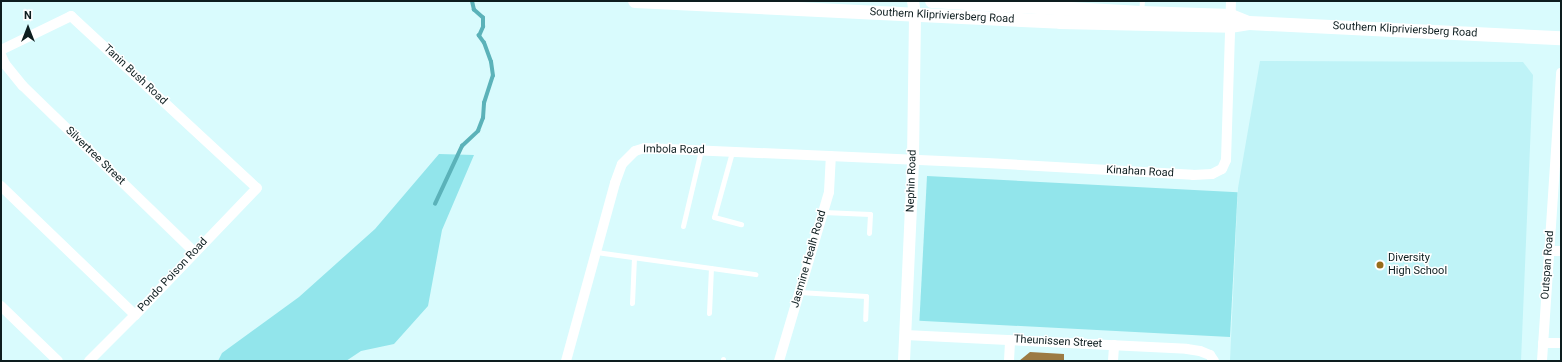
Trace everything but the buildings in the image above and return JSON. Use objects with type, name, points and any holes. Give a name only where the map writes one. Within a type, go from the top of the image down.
[{"type":"main road","name":"Southern Klipriviersberg Road","points":[[635,1],[914,7],[1060,22],[1141,12]]},
{"type":"main road","name":"Southern Klipriviersberg Road","points":[[932,1],[990,4],[1063,5],[1249,23],[1561,38]]},
{"type":"main road","points":[[974,1],[990,4]]},
{"type":"street","name":"Kinahan Road","points":[[913,160],[1193,175],[1212,174],[1222,169],[1226,160],[1231,1]]},
{"type":"street","name":"Nephin Road","points":[[904,361],[913,160],[914,7]]},
{"type":"street","name":"Tanin Bush Road","points":[[1,50],[71,16],[257,188]]},
{"type":"street","name":"Silvertree Street","points":[[1,55],[5,64],[23,86],[194,252]]},
{"type":"street","name":"Outspan Road","points":[[1542,361],[1560,113],[1561,73]]},
{"type":"street","name":"Imbola Road","points":[[566,361],[622,164],[630,154],[645,148],[913,160]]},
{"type":"street","name":"Jasmine Healh Road","points":[[779,361],[829,192],[830,156]]},
{"type":"street","points":[[1,186],[135,315]]},
{"type":"street","name":"Pondo Poison Road","points":[[89,361],[257,188]]},
{"type":"street","points":[[1549,251],[1561,251]]},
{"type":"street","points":[[3,311],[58,361]]},
{"type":"street","name":"Theunissen Street","points":[[905,335],[1114,344],[1187,349],[1200,350],[1212,358]]},
{"type":"street","points":[[1010,340],[1010,361]]},
{"type":"street","points":[[1543,342],[1561,343]]},
{"type":"street","points":[[1113,361],[1114,344]]},
{"type":"lane","points":[[683,226],[701,150]]},
{"type":"lane","points":[[732,152],[714,217],[741,224]]},
{"type":"lane","points":[[823,212],[870,214],[869,233]]},
{"type":"lane","points":[[596,252],[755,274]]},
{"type":"lane","points":[[632,303],[634,258]]},
{"type":"lane","points":[[710,313],[711,268]]},
{"type":"lane","points":[[799,292],[866,296],[865,319]]},
{"type":"shaded area","name":"Diversity High School","points":[[1260,61],[1523,62],[1533,75],[1521,361],[1230,361],[1238,188]]},
{"type":"shaded area","points":[[439,154],[474,155],[442,230],[428,306],[394,344],[361,351],[346,361],[218,361],[222,353],[299,297],[375,229]]},
{"type":"shaded area","points":[[927,176],[1238,192],[1230,337],[919,321]]},
{"type":"waterway","points":[[435,204],[462,146],[478,131],[483,118],[484,103],[493,76],[491,62],[484,43],[479,36],[483,27],[483,18],[474,10],[472,1]]},
{"type":"place","name":"Diversity High School","points":[[1380,265]]}]
